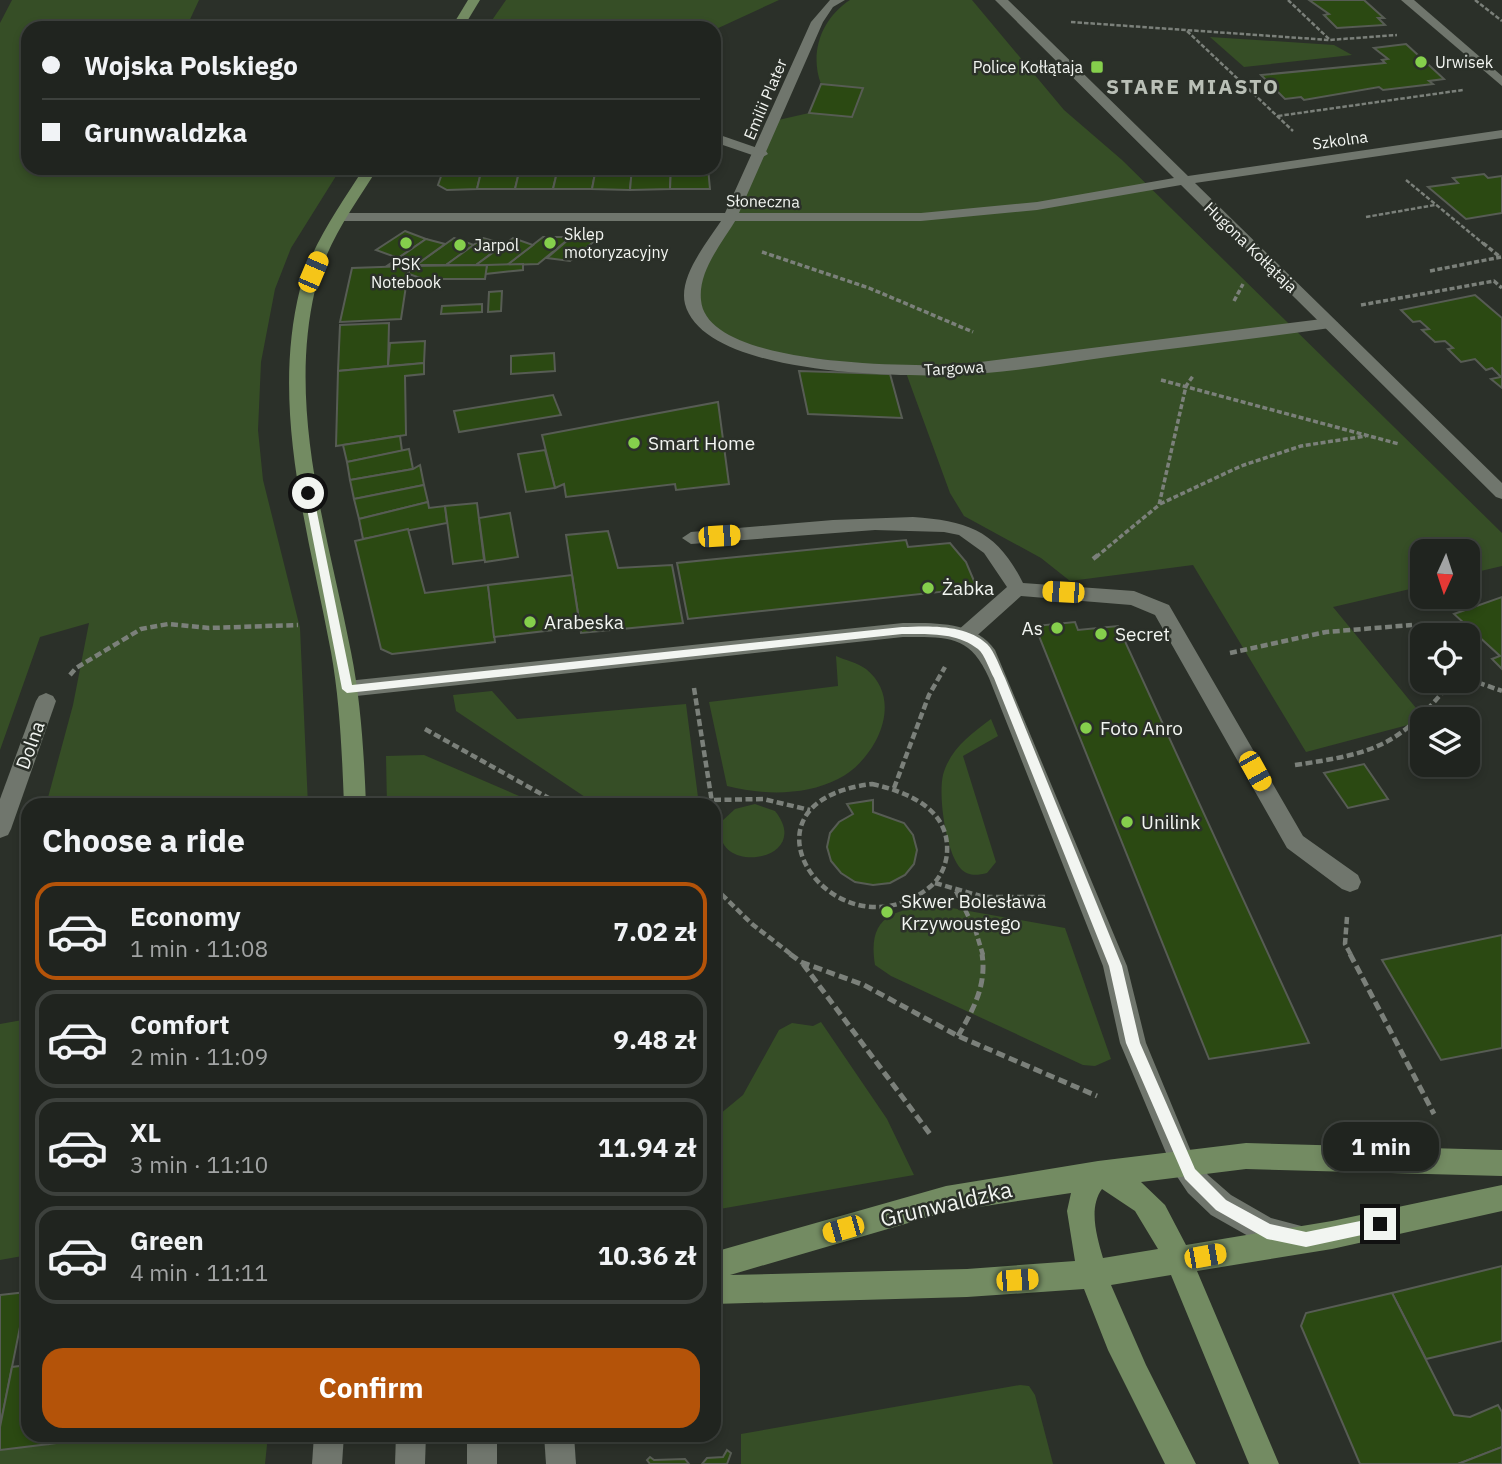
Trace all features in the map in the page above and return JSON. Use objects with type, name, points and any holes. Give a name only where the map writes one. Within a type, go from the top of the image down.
[{"type":"street","points":[[461,21],[474,0]]},
{"type":"street","name":"Emilii Plater","points":[[730,218],[761,154],[817,22],[829,5],[839,0]]},
{"type":"street","name":"Hugona Kołłątaja","points":[[1001,0],[1502,493]]},
{"type":"street","points":[[1407,0],[1502,82]]},
{"type":"street","name":"Szkolna","points":[[1183,181],[1502,134]]},
{"type":"street","points":[[721,139],[761,154]]},
{"type":"street","points":[[355,798],[347,689],[303,467],[296,414],[297,362],[307,290],[319,258],[340,217],[367,175]]},
{"type":"street","name":"Słoneczna","points":[[340,217],[863,219],[1037,206],[1183,181]]},
{"type":"street","name":"Targowa","points":[[730,218],[694,283],[693,305],[700,321],[718,337],[748,350],[834,366],[958,370],[1330,323]]},
{"type":"street","points":[[691,538],[912,523],[963,530],[1002,557],[1017,589]]},
{"type":"street","points":[[964,636],[1017,589],[1134,598],[1162,610],[1295,842],[1350,882]]},
{"type":"street","points":[[347,689],[902,631],[936,630],[964,636],[983,647],[999,678],[1087,892],[1115,966],[1133,1043],[1183,1163],[1208,1194],[1231,1211],[1267,1231],[1306,1239]]},
{"type":"street","name":"Dolna","points":[[0,829],[46,701]]},
{"type":"street","name":"Grunwaldzka","points":[[721,1264],[946,1199],[1183,1163],[1246,1156],[1307,1156],[1502,1163]]},
{"type":"street","points":[[1181,1464],[1093,1274],[1082,1232],[1080,1209],[1084,1192],[1098,1174],[1145,1202],[1179,1261],[1264,1464]]},
{"type":"street","points":[[721,1290],[967,1283],[1093,1274],[1306,1239],[1502,1198]]},
{"type":"street","points":[[327,1464],[329,1442]]},
{"type":"street","points":[[410,1464],[411,1442]]},
{"type":"street","points":[[482,1442],[482,1464]]},
{"type":"street","points":[[559,1442],[561,1464]]},
{"type":"path","points":[[1288,0],[1329,40]]},
{"type":"path","points":[[1475,0],[1502,20]]},
{"type":"path","points":[[1063,21],[1329,40],[1402,35]]},
{"type":"path","points":[[1187,31],[1295,133]]},
{"type":"path","points":[[1278,116],[1474,89]]},
{"type":"path","points":[[1398,174],[1501,257]]},
{"type":"path","points":[[1366,217],[1436,205]]},
{"type":"path","points":[[1430,271],[1501,257]]},
{"type":"path","points":[[1159,505],[1186,386],[1215,339],[1245,279]]},
{"type":"path","points":[[1361,305],[1494,281],[1502,288]]},
{"type":"path","points":[[1088,563],[1159,505],[1241,466],[1301,446],[1370,435]]},
{"type":"path","points":[[46,701],[76,667],[141,629],[168,624],[209,628],[306,625]]},
{"type":"path","points":[[1184,648],[1221,654],[1253,650],[1326,632],[1410,625]]},
{"type":"path","points":[[894,788],[929,695],[964,636]]},
{"type":"path","points":[[688,653],[714,798]]},
{"type":"path","points":[[1480,683],[1502,691]]},
{"type":"path","points":[[1255,771],[1335,759],[1396,738],[1427,711],[1442,693]]},
{"type":"path","points":[[425,729],[548,798]]},
{"type":"path","points":[[872,784],[894,788],[915,797],[932,810],[943,827],[948,846],[945,866],[934,883],[918,896],[895,905],[868,906],[843,900],[822,887],[806,869],[799,849],[800,828],[810,810],[826,796],[848,787],[872,784]]},
{"type":"path","points":[[721,800],[762,797],[788,801],[810,810]]},
{"type":"path","points":[[1350,882],[1345,944],[1434,1114]]},
{"type":"path","points":[[934,883],[957,891],[1028,899],[1087,892]]},
{"type":"path","points":[[957,891],[984,951],[985,979],[979,1002],[958,1036]]},
{"type":"path","points":[[721,894],[752,924],[801,962],[930,1134]]},
{"type":"path","points":[[801,962],[864,985],[958,1036],[1097,1096]]},
{"type":"green space","points":[[12,0],[199,0],[189,21],[21,21],[21,175],[337,175],[291,248],[275,289],[261,362],[258,430],[263,480],[300,628],[308,798],[48,798],[73,705],[89,623],[40,637],[0,750],[0,23]]},
{"type":"green space","points":[[506,0],[779,0],[721,27],[721,21],[491,21]]},
{"type":"green space","points":[[850,0],[972,0],[1064,110],[1122,160],[1502,533],[1502,566],[1480,571],[1480,539],[1410,539],[1410,589],[1333,607],[1415,707],[1410,707],[1410,724],[1306,752],[1193,565],[1070,581],[1041,558],[964,516],[950,493],[905,370],[748,350],[700,321],[694,283],[774,121],[809,113],[852,117],[863,88],[821,84],[818,72],[820,37],[840,7]]},
{"type":"green space","points":[[1210,37],[1334,45],[1352,55],[1244,67]]},
{"type":"green space","points":[[836,656],[866,669],[878,682],[884,697],[881,729],[864,759],[838,779],[812,789],[769,792],[727,786],[709,702],[838,686]]},
{"type":"green space","points":[[492,691],[517,719],[686,704],[698,798],[586,798],[456,711],[453,695]]},
{"type":"green space","points":[[991,719],[998,736],[963,756],[996,862],[987,873],[974,875],[961,869],[951,851],[945,824],[942,784],[946,766],[956,750]]},
{"type":"green space","points":[[424,755],[524,798],[387,798],[386,756]]},
{"type":"green space","points":[[755,804],[775,811],[784,828],[782,842],[773,852],[759,857],[744,857],[730,851],[722,840],[721,822],[735,809]]},
{"type":"green space","points":[[935,905],[1065,928],[1111,1059],[1095,1066],[1083,1065],[891,976],[875,965],[875,936],[886,918],[895,913]]},
{"type":"green space","points":[[21,1020],[21,1256],[0,1260],[0,1024]]},
{"type":"green space","points":[[821,1022],[887,1119],[914,1175],[721,1209],[721,1113],[743,1095],[779,1030],[792,1023],[813,1026]]},
{"type":"green space","points":[[1020,1385],[1029,1386],[1035,1395],[1053,1464],[741,1464],[741,1434]]},
{"type":"green space","points":[[59,1442],[267,1442],[265,1464],[0,1464],[0,1450]]},
{"type":"building","points":[[1309,0],[1364,0],[1384,18],[1378,18],[1385,25],[1337,28],[1324,15],[1329,14]]},
{"type":"building","points":[[1406,44],[1444,79],[1429,81],[1433,84],[1383,90],[1379,87],[1304,100],[1301,97],[1285,99],[1261,75],[1385,63],[1382,60],[1388,59],[1374,48]]},
{"type":"building","points":[[821,84],[863,88],[852,117],[809,113]]},
{"type":"building","points":[[1484,174],[1488,178],[1502,176],[1502,213],[1466,219],[1428,187],[1458,183],[1453,178]]},
{"type":"building","points":[[442,175],[480,175],[477,189],[447,190],[438,185]]},
{"type":"building","points":[[480,175],[518,175],[515,189],[477,189]]},
{"type":"building","points":[[518,175],[556,175],[553,189],[515,189]]},
{"type":"building","points":[[556,175],[595,175],[592,189],[553,189]]},
{"type":"building","points":[[595,175],[631,175],[630,190],[592,189]]},
{"type":"building","points":[[631,175],[671,175],[670,189],[630,190]]},
{"type":"building","points":[[671,175],[709,175],[710,189],[670,189]]},
{"type":"building","points":[[405,231],[426,239],[398,258],[376,250]]},
{"type":"building","points":[[576,233],[597,239],[570,261],[547,258]]},
{"type":"building","points":[[543,237],[571,237],[538,264],[507,265]]},
{"type":"building","points":[[454,238],[474,245],[446,265],[416,265]]},
{"type":"building","points":[[483,238],[504,244],[476,265],[446,265]]},
{"type":"building","points":[[513,238],[533,245],[507,265],[476,265]]},
{"type":"building","points":[[426,239],[445,244],[416,265],[387,266]]},
{"type":"building","points":[[523,264],[523,270],[485,274],[487,265]]},
{"type":"building","points":[[487,265],[485,279],[423,279],[409,274],[409,266]]},
{"type":"building","points":[[409,266],[401,319],[340,322],[352,268]]},
{"type":"building","points":[[502,291],[501,311],[488,312],[489,292]]},
{"type":"building","points":[[1475,295],[1502,318],[1502,388],[1491,379],[1501,377],[1492,368],[1486,370],[1475,359],[1461,362],[1448,349],[1453,348],[1445,341],[1435,342],[1422,330],[1429,329],[1420,321],[1413,322],[1401,310]]},
{"type":"building","points":[[482,304],[482,312],[441,314],[442,306]]},
{"type":"building","points":[[389,323],[388,366],[338,371],[340,325]]},
{"type":"building","points":[[425,341],[424,363],[388,366],[390,343]]},
{"type":"building","points":[[554,353],[555,371],[511,374],[511,356]]},
{"type":"building","points":[[424,363],[424,374],[405,376],[406,435],[336,446],[338,371]]},
{"type":"building","points":[[799,371],[890,374],[902,418],[808,414]]},
{"type":"building","points":[[553,395],[561,415],[459,432],[454,411]]},
{"type":"building","name":"Smart Home","points":[[718,402],[729,484],[676,490],[675,484],[566,497],[564,484],[555,488],[542,435]]},
{"type":"building","points":[[400,436],[402,451],[347,462],[343,445]]},
{"type":"building","points":[[409,449],[413,469],[350,480],[347,462]]},
{"type":"building","points":[[545,450],[555,488],[526,492],[518,454]]},
{"type":"building","points":[[420,465],[424,485],[354,499],[350,480],[413,469]]},
{"type":"building","points":[[424,485],[428,502],[359,519],[354,499]]},
{"type":"building","points":[[428,502],[429,508],[445,506],[447,523],[363,539],[359,519]]},
{"type":"building","points":[[477,503],[484,560],[453,564],[445,506]]},
{"type":"building","points":[[510,513],[518,557],[485,562],[479,518]]},
{"type":"building","points":[[408,529],[425,593],[488,585],[495,642],[392,654],[381,649],[355,541]]},
{"type":"building","points":[[608,531],[618,568],[672,565],[683,623],[581,633],[566,535]]},
{"type":"building","points":[[906,540],[908,547],[950,543],[966,562],[977,588],[688,619],[677,563]]},
{"type":"building","points":[[572,575],[580,627],[494,637],[488,585]]},
{"type":"building","points":[[1502,597],[1502,669],[1492,659],[1500,656],[1480,638],[1480,623],[1464,623],[1454,614],[1468,609],[1480,609],[1480,605]]},
{"type":"building","points":[[1075,622],[1078,630],[1118,626],[1309,1043],[1209,1059],[1035,626]]},
{"type":"building","points":[[1364,764],[1388,799],[1348,808],[1324,773]]},
{"type":"building","points":[[873,800],[873,812],[904,823],[913,835],[917,850],[914,864],[905,875],[890,883],[873,885],[855,882],[841,873],[831,861],[827,847],[830,833],[839,822],[853,814],[847,804]]},
{"type":"building","points":[[1502,935],[1502,1048],[1441,1060],[1382,960]]},
{"type":"building","points":[[1502,1266],[1502,1341],[1426,1359],[1392,1293]]},
{"type":"building","points":[[21,1293],[21,1322],[0,1427],[0,1295]]},
{"type":"building","points":[[1392,1293],[1454,1415],[1470,1417],[1498,1405],[1502,1412],[1502,1447],[1458,1464],[1360,1464],[1301,1326],[1306,1313]]},
{"type":"building","points":[[21,1366],[21,1442],[49,1444],[0,1450],[0,1427],[12,1367]]},
{"type":"building","points":[[1502,1447],[1502,1464],[1458,1464]]},
{"type":"building","points":[[727,1450],[731,1453],[727,1464],[702,1464],[707,1458],[723,1457]]},
{"type":"building","points":[[650,1457],[654,1460],[685,1459],[689,1464],[650,1464],[647,1460]]},
{"type":"place","name":"Urwisek","points":[[1421,62]]},
{"type":"place","name":"Police Kołłątaja","points":[[1097,67]]},
{"type":"place","name":"PSK Notebook","points":[[406,243]]},
{"type":"place","name":"Sklep motoryzacyjny","points":[[550,243]]},
{"type":"place","name":"Jarpol","points":[[460,245]]},
{"type":"place","name":"Smart Home","points":[[634,443]]},
{"type":"place","name":"Żabka","points":[[928,588]]},
{"type":"place","name":"Arabeska","points":[[530,622]]},
{"type":"place","name":"As","points":[[1057,628]]},
{"type":"place","name":"Secret","points":[[1101,634]]},
{"type":"place","name":"Foto Anro","points":[[1086,728]]},
{"type":"place","name":"Unilink","points":[[1127,822]]},
{"type":"place","name":"Skwer Bolesława Krzywoustego","points":[[887,912]]},
{"type":"district","name":"STARE MIASTO","points":[[1193,87]]},
{"type":"route","points":[[308,493],[326,572],[347,689],[902,631],[936,630],[964,636],[983,647],[999,678],[1087,892],[1115,966],[1133,1043],[1190,1174],[1221,1205],[1267,1231],[1306,1239],[1380,1224]]}]
